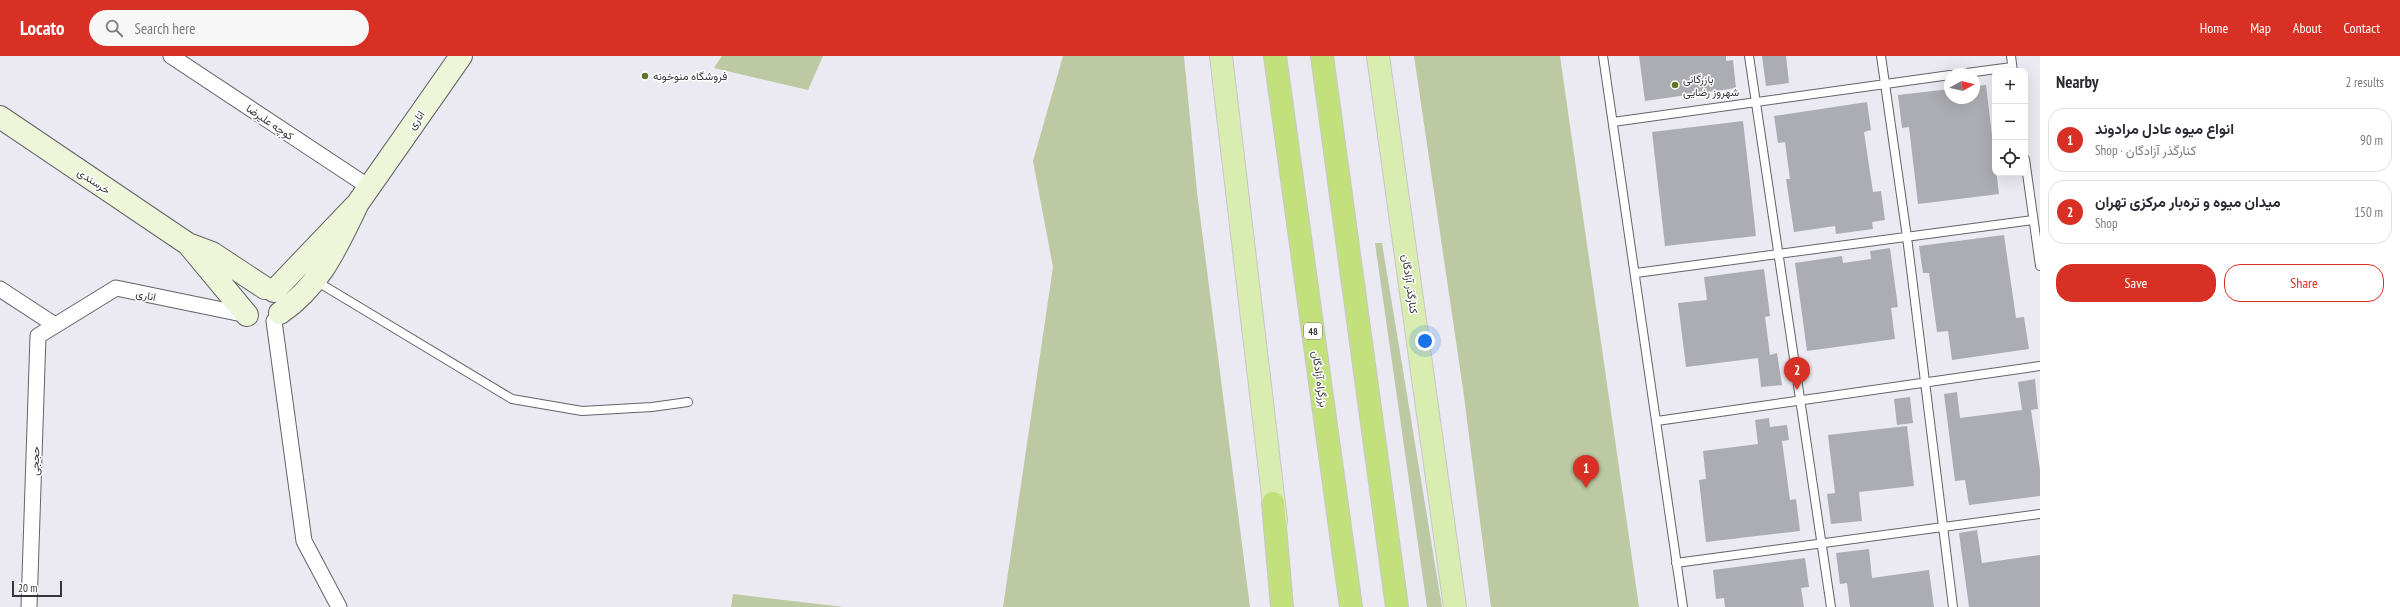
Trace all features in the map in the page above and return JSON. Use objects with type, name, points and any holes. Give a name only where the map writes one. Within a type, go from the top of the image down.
[{"type":"highway","name":"بزرگراه آزادگان","points":[[1275,56],[1351,607]]},
{"type":"highway","points":[[1322,56],[1397,607]]},
{"type":"highway","points":[[1273,503],[1282,607]]},
{"type":"main road","points":[[1221,56],[1273,503],[1289,607]]},
{"type":"main road","name":"کنارگذر آزادگان","points":[[1378,56],[1455,607]]},
{"type":"street","name":"کوچه علیرضا","points":[[171,56],[363,195]]},
{"type":"street","name":"اناری","points":[[277,317],[299,300],[316,280],[331,257],[363,195],[459,57]]},
{"type":"street","name":"خرسندی","points":[[0,117],[188,244]]},
{"type":"street","name":"اناری","points":[[270,290],[363,195]]},
{"type":"street","points":[[188,244],[212,253],[270,290],[281,301],[277,317],[304,541],[339,607]]},
{"type":"street","points":[[188,244],[246,315],[260,325],[277,317]]},
{"type":"street","name":"اناری","points":[[55,325],[116,288],[246,315]]},
{"type":"street","points":[[0,289],[55,325]]},
{"type":"street","points":[[246,315],[244,304],[249,294],[254,290],[270,290]]},
{"type":"street","name":"حججی","points":[[29,607],[38,336],[55,325]]},
{"type":"lane","points":[[1382,88],[1388,56]]},
{"type":"lane","points":[[1603,56],[1636,273],[1683,607]]},
{"type":"lane","points":[[1749,56],[1802,400],[1831,607]]},
{"type":"lane","points":[[1880,56],[1907,237],[1924,382],[1954,607]]},
{"type":"lane","points":[[2011,56],[2012,68]]},
{"type":"lane","points":[[1980,72],[1992,71]]},
{"type":"lane","points":[[1612,122],[1944,76]]},
{"type":"lane","points":[[2027,176],[2040,266]]},
{"type":"lane","points":[[2031,202],[2040,200]]},
{"type":"lane","points":[[1636,273],[2033,220]]},
{"type":"lane","points":[[316,280],[512,399],[582,411],[652,407],[688,402]]},
{"type":"lane","points":[[1657,421],[2040,366]]},
{"type":"lane","points":[[1676,563],[2040,514]]},
{"type":"green space","points":[[722,56],[823,56],[808,90],[714,68]]},
{"type":"green space","points":[[1063,56],[1184,56],[1197,192],[1250,607],[1003,607],[1053,267],[1033,161]]},
{"type":"green space","points":[[1414,56],[1560,56],[1639,607],[1491,607],[1463,389]]},
{"type":"green space","points":[[1375,243],[1382,243],[1442,607],[1427,607]]},
{"type":"green space","points":[[733,594],[844,607],[731,607]]},
{"type":"building","points":[[1639,56],[1726,56],[1726,61],[1733,60],[1736,88],[1645,101]]},
{"type":"building","points":[[1762,56],[1786,56],[1789,83],[1766,86]]},
{"type":"building","points":[[1986,85],[1992,135],[1992,176],[1997,176],[1999,194],[1918,204],[1909,127],[1902,128],[1898,95],[1944,90],[1944,104],[1980,104],[1980,86]]},
{"type":"building","points":[[1867,102],[1871,130],[1864,132],[1873,192],[1881,191],[1885,220],[1872,222],[1873,229],[1836,234],[1835,226],[1794,232],[1786,179],[1790,179],[1785,142],[1778,143],[1774,116]]},
{"type":"building","points":[[1743,121],[1756,236],[1665,246],[1652,132]]},
{"type":"building","points":[[2004,235],[2016,318],[2024,317],[2029,349],[1952,360],[1948,331],[1937,332],[1929,273],[1923,273],[1919,246]]},
{"type":"building","points":[[1890,248],[1898,307],[1891,308],[1895,339],[1807,351],[1795,263],[1842,256],[1843,263],[1871,259],[1870,251]]},
{"type":"building","points":[[1764,269],[1770,316],[1765,317],[1770,355],[1777,353],[1782,385],[1761,387],[1758,358],[1686,367],[1678,303],[1707,300],[1704,277]]},
{"type":"building","points":[[2035,379],[2038,409],[2031,410],[2040,470],[2040,496],[1969,505],[1965,480],[1955,481],[1944,394],[1957,392],[1960,418],[2022,410],[2018,382]]},
{"type":"building","points":[[1910,397],[1913,423],[1897,425],[1894,399]]},
{"type":"building","points":[[1769,418],[1770,427],[1787,425],[1789,440],[1782,441],[1790,500],[1796,499],[1800,531],[1706,542],[1699,480],[1706,479],[1703,451],[1758,444],[1755,420]]},
{"type":"building","points":[[1907,426],[1914,486],[1859,492],[1862,521],[1831,524],[1827,494],[1835,493],[1828,435]]},
{"type":"building","points":[[1977,530],[1982,563],[2040,555],[2040,607],[1969,607],[1959,533]]},
{"type":"building","points":[[1869,549],[1872,578],[1929,570],[1934,607],[1850,607],[1847,583],[1840,584],[1836,553]]},
{"type":"building","points":[[1805,558],[1809,587],[1801,588],[1804,607],[1725,607],[1724,598],[1716,599],[1713,570]]},
{"type":"place","name":"فروشگاه منوخونه","points":[[645,76]]},
{"type":"place","name":"بازرگانی شهروز رضایی","points":[[1675,85]]},
{"type":"place","name":"میدان میوه و تره‌بار مرکزی تهران","points":[[1797,390]]},
{"type":"place","name":"انواع میوه عادل مرادوند","points":[[1586,488]]}]
